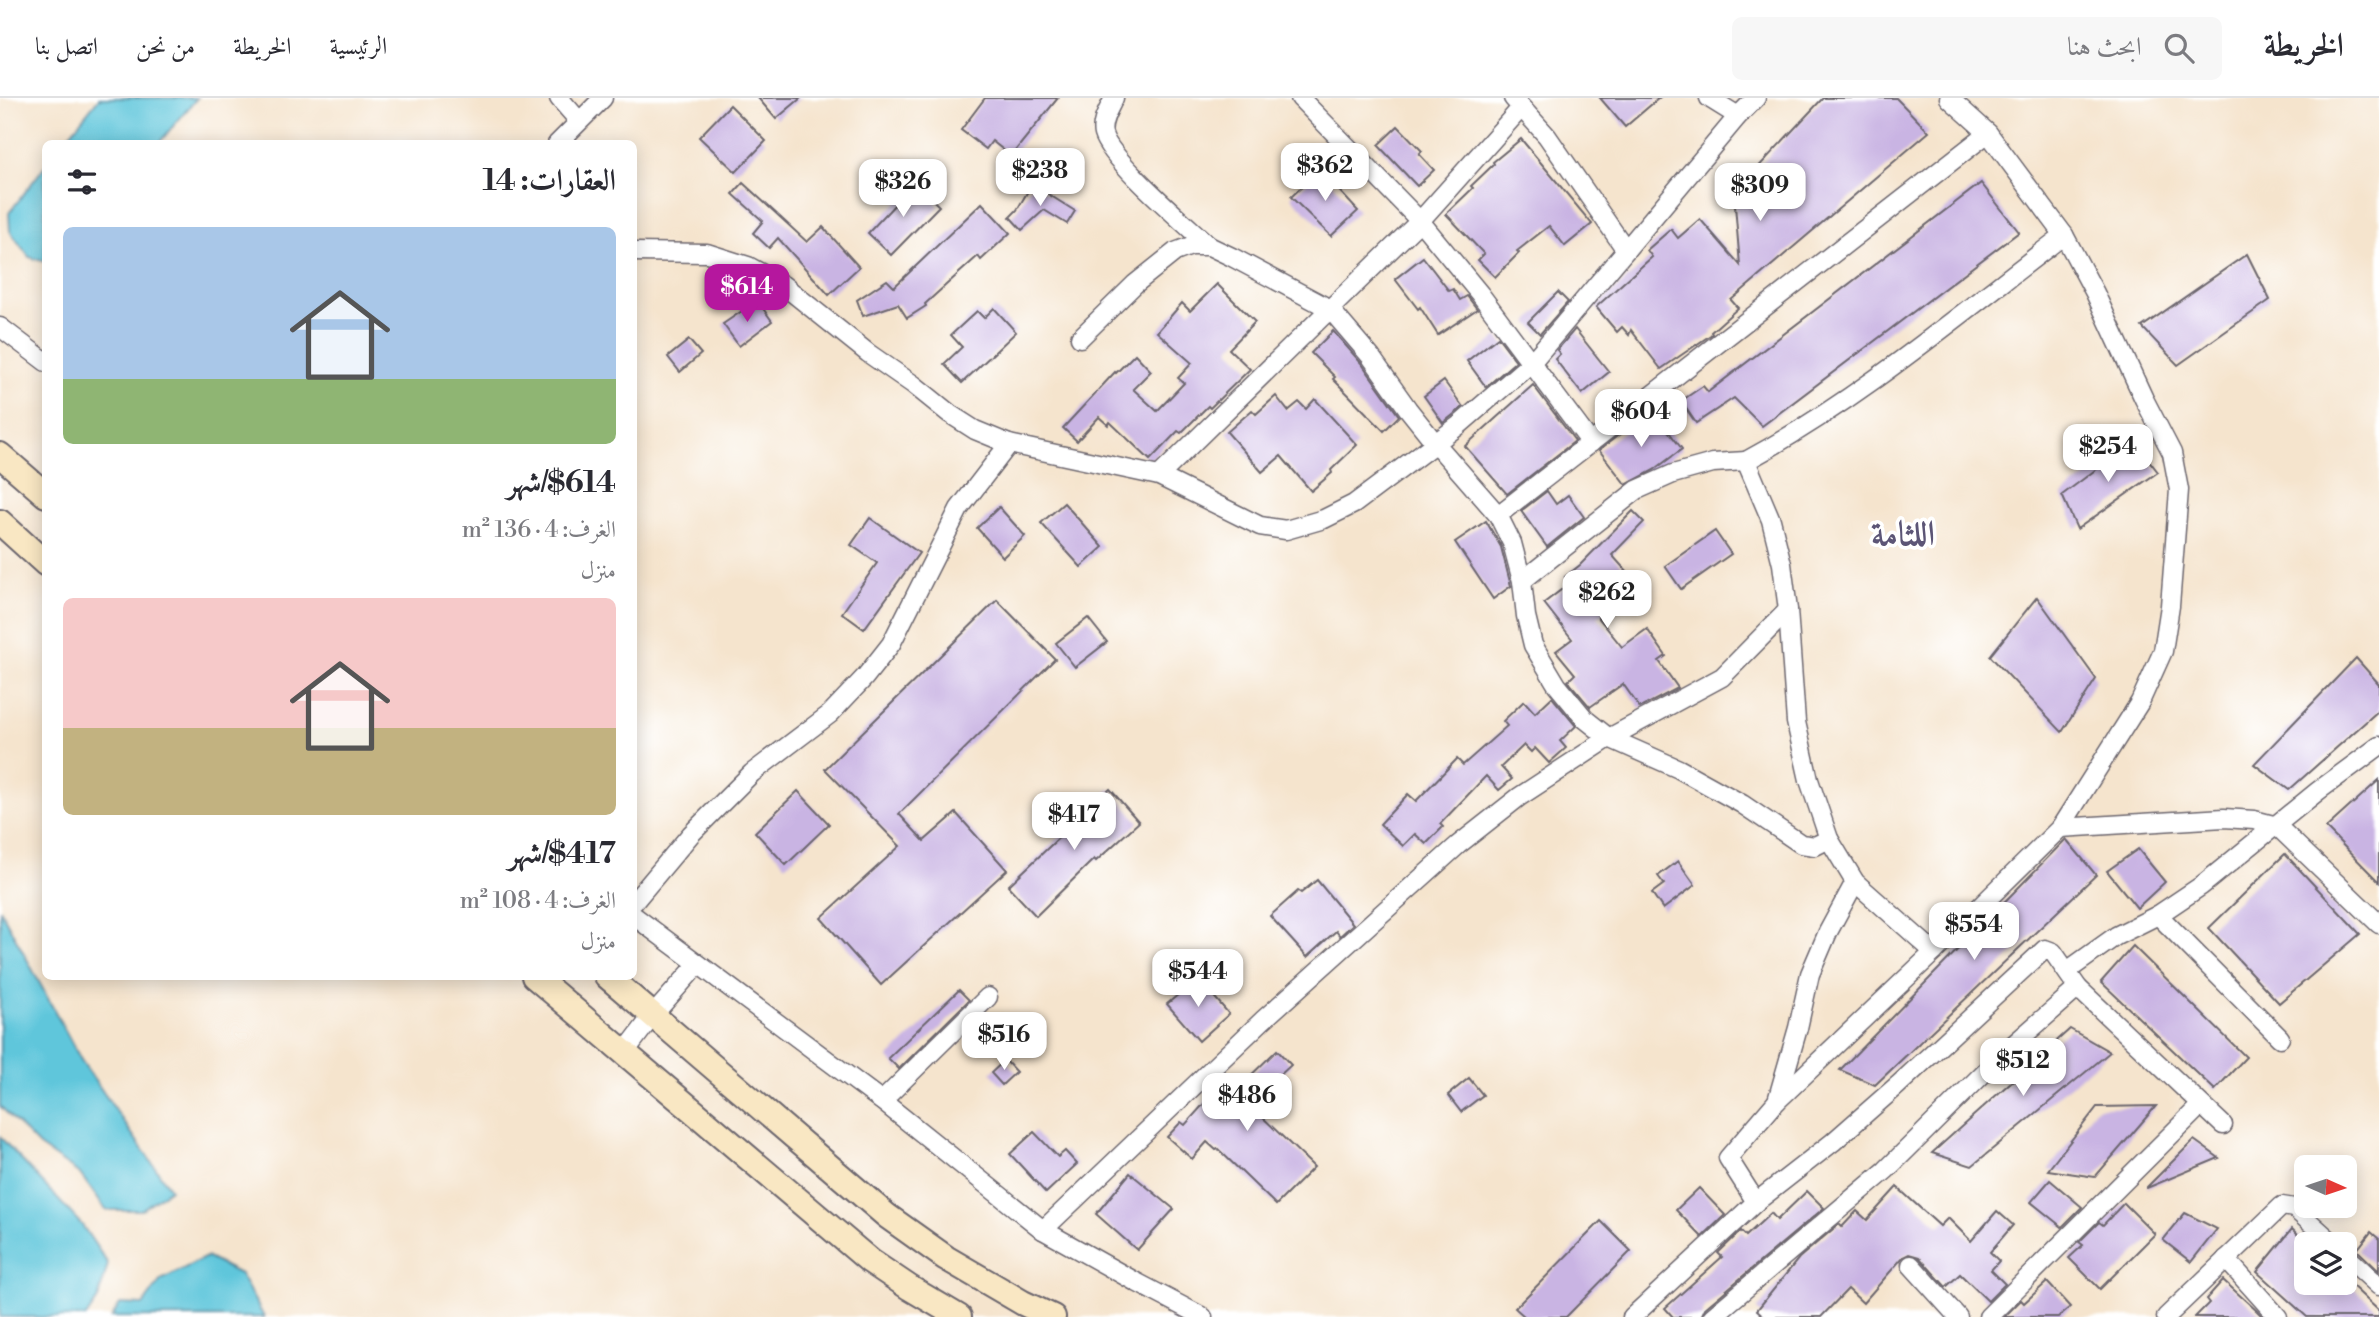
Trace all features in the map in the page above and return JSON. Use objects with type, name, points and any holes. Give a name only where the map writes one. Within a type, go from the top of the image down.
[{"type":"main road","points":[[0,455],[42,492]]},
{"type":"main road","points":[[0,522],[42,560]]},
{"type":"main road","points":[[539,980],[870,1261],[960,1317]]},
{"type":"main road","points":[[612,980],[887,1216],[946,1258],[1023,1303],[1053,1317]]},
{"type":"street","points":[[559,98],[579,121]]},
{"type":"street","points":[[561,140],[603,98]]},
{"type":"street","points":[[1114,98],[1104,118],[1102,132],[1108,146],[1139,180],[1209,246],[1277,279],[1330,309],[1371,357],[1436,444],[1498,515],[1511,543],[1522,581],[1533,645],[1557,685],[1585,719],[1609,738],[1689,775],[1742,804],[1801,844],[1815,846],[1829,839]]},
{"type":"street","points":[[1300,98],[1420,221],[1480,294],[1591,443]]},
{"type":"street","points":[[1709,98],[1738,116]]},
{"type":"street","points":[[637,252],[707,253],[747,266],[783,285],[950,414],[975,430],[1009,444],[1159,476],[1261,526],[1286,530],[1324,519],[1354,504],[1436,444],[1531,363],[1756,98]]},
{"type":"street","points":[[1756,1202],[1728,1158],[1777,1101],[2060,828],[2140,702],[2163,651],[2179,489],[2172,453],[2064,235],[1988,133],[1950,98]]},
{"type":"street","points":[[1159,476],[1420,221],[1517,103],[1547,136],[1626,250]]},
{"type":"street","points":[[1498,515],[1988,133]]},
{"type":"street","points":[[1522,581],[1637,491],[1672,474],[1693,468],[1713,463],[1746,461],[1795,434],[1854,394],[2064,235]]},
{"type":"street","points":[[1080,338],[1135,284],[1175,252],[1191,246],[1209,246]]},
{"type":"street","points":[[0,327],[42,359]]},
{"type":"street","points":[[637,898],[691,834],[752,773],[830,713],[865,677],[891,644],[959,509],[1009,444]]},
{"type":"street","points":[[1746,461],[1771,520],[1782,564],[1796,722],[1809,780],[1829,839],[1855,883],[1934,952]]},
{"type":"street","points":[[1043,1230],[1263,1020],[1458,845],[1519,797],[1609,738],[1722,677],[1788,610]]},
{"type":"street","points":[[2067,971],[2116,936],[2158,915],[2201,886],[2318,791],[2379,746]]},
{"type":"street","points":[[2060,828],[2224,818],[2254,820],[2277,826],[2379,924]]},
{"type":"street","points":[[1777,1101],[1810,974],[1828,932],[1855,883]]},
{"type":"street","points":[[2158,915],[2280,1038]]},
{"type":"street","points":[[637,918],[882,1101],[1043,1230],[1203,1317]]},
{"type":"street","points":[[1632,1317],[1756,1202],[1833,1142],[1898,1086],[2042,951],[2048,949],[2053,952],[2078,988],[2222,1125]]},
{"type":"street","points":[[625,1052],[698,964]]},
{"type":"street","points":[[1712,1317],[1886,1170],[2004,1052],[2078,988]]},
{"type":"street","points":[[882,1101],[988,997]]},
{"type":"street","points":[[1987,1317],[2201,1105]]},
{"type":"street","points":[[2166,1317],[2282,1206],[2294,1208],[2321,1232]]},
{"type":"street","points":[[2226,1259],[2278,1317]]},
{"type":"street","points":[[1911,1265],[1958,1317]]},
{"type":"street","points":[[2357,1266],[2379,1286]]},
{"type":"water","points":[[99,98],[197,98],[162,140],[65,140]]},
{"type":"water","points":[[42,170],[42,261],[29,257],[10,231],[9,213]]},
{"type":"water","points":[[0,909],[81,1060],[170,1189],[141,1210],[106,1210],[80,1174],[39,1146],[0,1106]]},
{"type":"water","points":[[0,1137],[82,1225],[108,1264],[98,1299],[86,1317],[0,1317]]},
{"type":"water","points":[[206,1257],[240,1274],[264,1317],[112,1317],[120,1304],[143,1305],[161,1280]]},
{"type":"building","points":[[758,98],[801,98],[776,119]]},
{"type":"building","points":[[985,98],[1058,98],[1011,156],[992,141],[986,149],[961,130]]},
{"type":"building","points":[[1600,98],[1659,98],[1625,127]]},
{"type":"building","points":[[1823,98],[1896,98],[1929,132],[1731,300],[1738,308],[1711,332],[1712,334],[1661,369],[1631,330],[1629,335],[1622,327],[1617,332],[1596,307],[1652,257],[1647,250],[1671,229],[1678,238],[1700,219],[1740,265],[1734,193]]},
{"type":"building","points":[[730,105],[766,141],[736,172],[699,137]]},
{"type":"building","points":[[1398,126],[1422,151],[1419,154],[1434,170],[1417,186],[1378,145]]},
{"type":"building","points":[[1521,139],[1592,224],[1565,246],[1549,226],[1517,251],[1519,253],[1495,277],[1478,260],[1484,254],[1446,214],[1473,188],[1471,186],[1493,162]]},
{"type":"building","points":[[1320,170],[1358,211],[1331,236],[1291,197]]},
{"type":"building","points":[[743,183],[807,242],[823,227],[859,267],[829,295],[778,238],[769,248],[753,233],[763,221],[733,194]]},
{"type":"building","points":[[915,183],[939,206],[891,255],[868,233]]},
{"type":"building","points":[[1981,183],[2019,232],[1762,426],[1734,398],[1696,423],[1681,401],[1703,386],[1708,392]]},
{"type":"building","points":[[1032,184],[1075,211],[1067,224],[1044,210],[1022,230],[1010,217]]},
{"type":"building","points":[[982,203],[1010,233],[981,260],[978,256],[925,304],[926,306],[907,318],[898,304],[863,316],[857,300],[887,280],[894,287]]},
{"type":"building","points":[[2247,254],[2270,300],[2178,365],[2142,327]]},
{"type":"building","points":[[1423,257],[1449,291],[1453,289],[1460,300],[1467,296],[1477,309],[1438,335],[1420,307],[1418,309],[1395,279]]},
{"type":"building","points":[[1217,284],[1255,322],[1229,349],[1250,369],[1210,408],[1208,406],[1181,433],[1178,431],[1150,460],[1110,422],[1108,425],[1099,417],[1077,441],[1063,428],[1135,354],[1151,371],[1133,389],[1157,411],[1184,383],[1178,378],[1192,363],[1157,332],[1182,303],[1190,311]]},
{"type":"building","points":[[1558,292],[1568,302],[1540,334],[1528,322]]},
{"type":"building","points":[[759,303],[772,321],[739,346],[723,324],[745,309],[748,312]]},
{"type":"building","points":[[994,308],[1016,332],[962,383],[944,364],[962,347],[951,335],[977,311],[984,318]]},
{"type":"building","points":[[1575,329],[1609,372],[1582,394],[1555,359],[1560,354],[1557,350]]},
{"type":"building","points":[[1333,331],[1362,364],[1399,416],[1384,431],[1311,353]]},
{"type":"building","points":[[1498,337],[1516,361],[1486,387],[1467,361]]},
{"type":"building","points":[[689,340],[701,354],[680,372],[668,357]]},
{"type":"building","points":[[1444,381],[1463,407],[1443,423],[1424,396]]},
{"type":"building","points":[[1533,385],[1575,441],[1507,494],[1465,446]]},
{"type":"building","points":[[1276,396],[1288,411],[1299,402],[1306,409],[1315,399],[1357,445],[1331,470],[1332,473],[1311,491],[1281,456],[1262,472],[1227,432],[1252,410],[1256,414]]},
{"type":"building","points":[[1652,410],[1682,449],[1654,470],[1626,485],[1599,450]]},
{"type":"building","points":[[2134,441],[2158,472],[2077,529],[2062,495]]},
{"type":"building","points":[[1547,491],[1556,504],[1568,495],[1584,517],[1547,547],[1521,511]]},
{"type":"building","points":[[1064,503],[1103,547],[1081,567],[1041,523]]},
{"type":"building","points":[[999,507],[1025,536],[1003,557],[977,528]]},
{"type":"building","points":[[1633,511],[1644,522],[1612,555],[1636,582],[1598,617],[1622,647],[1647,629],[1666,656],[1659,661],[1678,688],[1640,708],[1623,684],[1590,707],[1568,681],[1575,674],[1556,651],[1572,639],[1544,603],[1570,583],[1565,577]]},
{"type":"building","points":[[870,518],[919,553],[864,629],[842,613],[877,563],[851,545]]},
{"type":"building","points":[[1486,521],[1501,547],[1511,586],[1493,599],[1455,542]]},
{"type":"building","points":[[1715,531],[1731,554],[1681,589],[1665,566]]},
{"type":"building","points":[[2037,597],[2096,679],[2062,732],[1990,656]]},
{"type":"building","points":[[997,600],[1055,659],[899,814],[924,841],[956,813],[1007,870],[881,985],[821,918],[900,846],[825,769]]},
{"type":"building","points":[[1088,618],[1107,642],[1075,667],[1056,643]]},
{"type":"building","points":[[2356,658],[2379,684],[2379,710],[2289,790],[2254,764]]},
{"type":"building","points":[[1552,697],[1576,726],[1560,741],[1566,748],[1549,763],[1535,748],[1531,752],[1524,745],[1501,767],[1512,779],[1499,790],[1486,776],[1440,824],[1443,827],[1426,844],[1415,834],[1403,846],[1380,824],[1408,794],[1416,801],[1457,759],[1463,765],[1507,726],[1503,721],[1524,701],[1535,713]]},
{"type":"building","points":[[2379,780],[2379,882],[2326,828]]},
{"type":"building","points":[[1110,789],[1139,822],[1096,861],[1094,859],[1036,916],[1008,886]]},
{"type":"building","points":[[798,791],[829,824],[786,865],[755,832]]},
{"type":"building","points":[[2066,839],[2096,875],[1875,1085],[1840,1070]]},
{"type":"building","points":[[2138,849],[2165,882],[2137,908],[2107,871]]},
{"type":"building","points":[[2285,854],[2360,934],[2279,1003],[2209,928]]},
{"type":"building","points":[[1678,861],[1695,885],[1663,909],[1652,893],[1664,884],[1658,876]]},
{"type":"building","points":[[1317,880],[1353,924],[1340,936],[1336,931],[1307,957],[1270,916],[1298,891],[1301,893]]},
{"type":"building","points":[[2133,946],[2246,1057],[2215,1090],[2101,982]]},
{"type":"building","points":[[1198,978],[1229,1014],[1199,1041],[1167,1004]]},
{"type":"building","points":[[959,990],[969,1000],[899,1069],[888,1058]]},
{"type":"building","points":[[2070,1029],[2110,1052],[1972,1166],[1932,1153]]},
{"type":"building","points":[[1277,1050],[1291,1065],[1265,1089],[1272,1096],[1256,1111],[1314,1167],[1276,1205],[1218,1149],[1207,1142],[1192,1159],[1167,1137],[1181,1122],[1185,1125],[1228,1077],[1239,1087]]},
{"type":"building","points":[[1005,1060],[1016,1072],[1002,1085],[991,1073]]},
{"type":"building","points":[[1469,1078],[1483,1095],[1461,1112],[1448,1095]]},
{"type":"building","points":[[2156,1106],[2095,1177],[2048,1170],[2097,1107]]},
{"type":"building","points":[[1034,1132],[1058,1157],[1065,1151],[1077,1164],[1046,1193],[1010,1154]]},
{"type":"building","points":[[2194,1140],[2219,1158],[2147,1188],[2147,1187]]},
{"type":"building","points":[[1130,1173],[1174,1209],[1137,1250],[1096,1214]]},
{"type":"building","points":[[2050,1180],[2082,1207],[2062,1227],[2031,1202]]},
{"type":"building","points":[[1897,1187],[1940,1226],[1948,1218],[1971,1241],[1997,1211],[2013,1225],[1990,1252],[1999,1261],[1991,1270],[2005,1284],[1988,1301],[1960,1274],[1946,1287],[1919,1257],[1909,1254],[1903,1257],[1863,1303],[1848,1289],[1821,1317],[1765,1317],[1757,1310],[1799,1258],[1839,1224],[1842,1227],[1857,1211],[1867,1220]]},
{"type":"building","points":[[1699,1188],[1725,1215],[1702,1237],[1676,1210]]},
{"type":"building","points":[[1807,1191],[1824,1208],[1705,1308],[1701,1317],[1673,1317],[1665,1308],[1722,1257],[1718,1253],[1741,1231],[1746,1236],[1771,1213],[1777,1220]]},
{"type":"building","points":[[2124,1203],[2155,1234],[2100,1289],[2069,1258],[2083,1245],[2079,1242],[2099,1222],[2103,1225]]},
{"type":"building","points":[[2185,1213],[2217,1229],[2191,1262],[2163,1240]]},
{"type":"building","points":[[1601,1221],[1631,1251],[1566,1317],[1525,1317],[1515,1308]]},
{"type":"building","points":[[2292,1229],[2295,1232],[2294,1295],[2357,1295],[2357,1290],[2379,1311],[2379,1317],[2307,1317],[2257,1272]]},
{"type":"building","points":[[2371,1232],[2379,1239],[2379,1271],[2357,1250]]},
{"type":"building","points":[[2223,1280],[2263,1317],[2195,1317],[2209,1303],[2206,1299]]},
{"type":"building","points":[[2047,1282],[2070,1307],[2058,1317],[2004,1317],[2021,1300],[2024,1303]]},
{"type":"district","name":"اللثامة","points":[[1903,534]]}]
